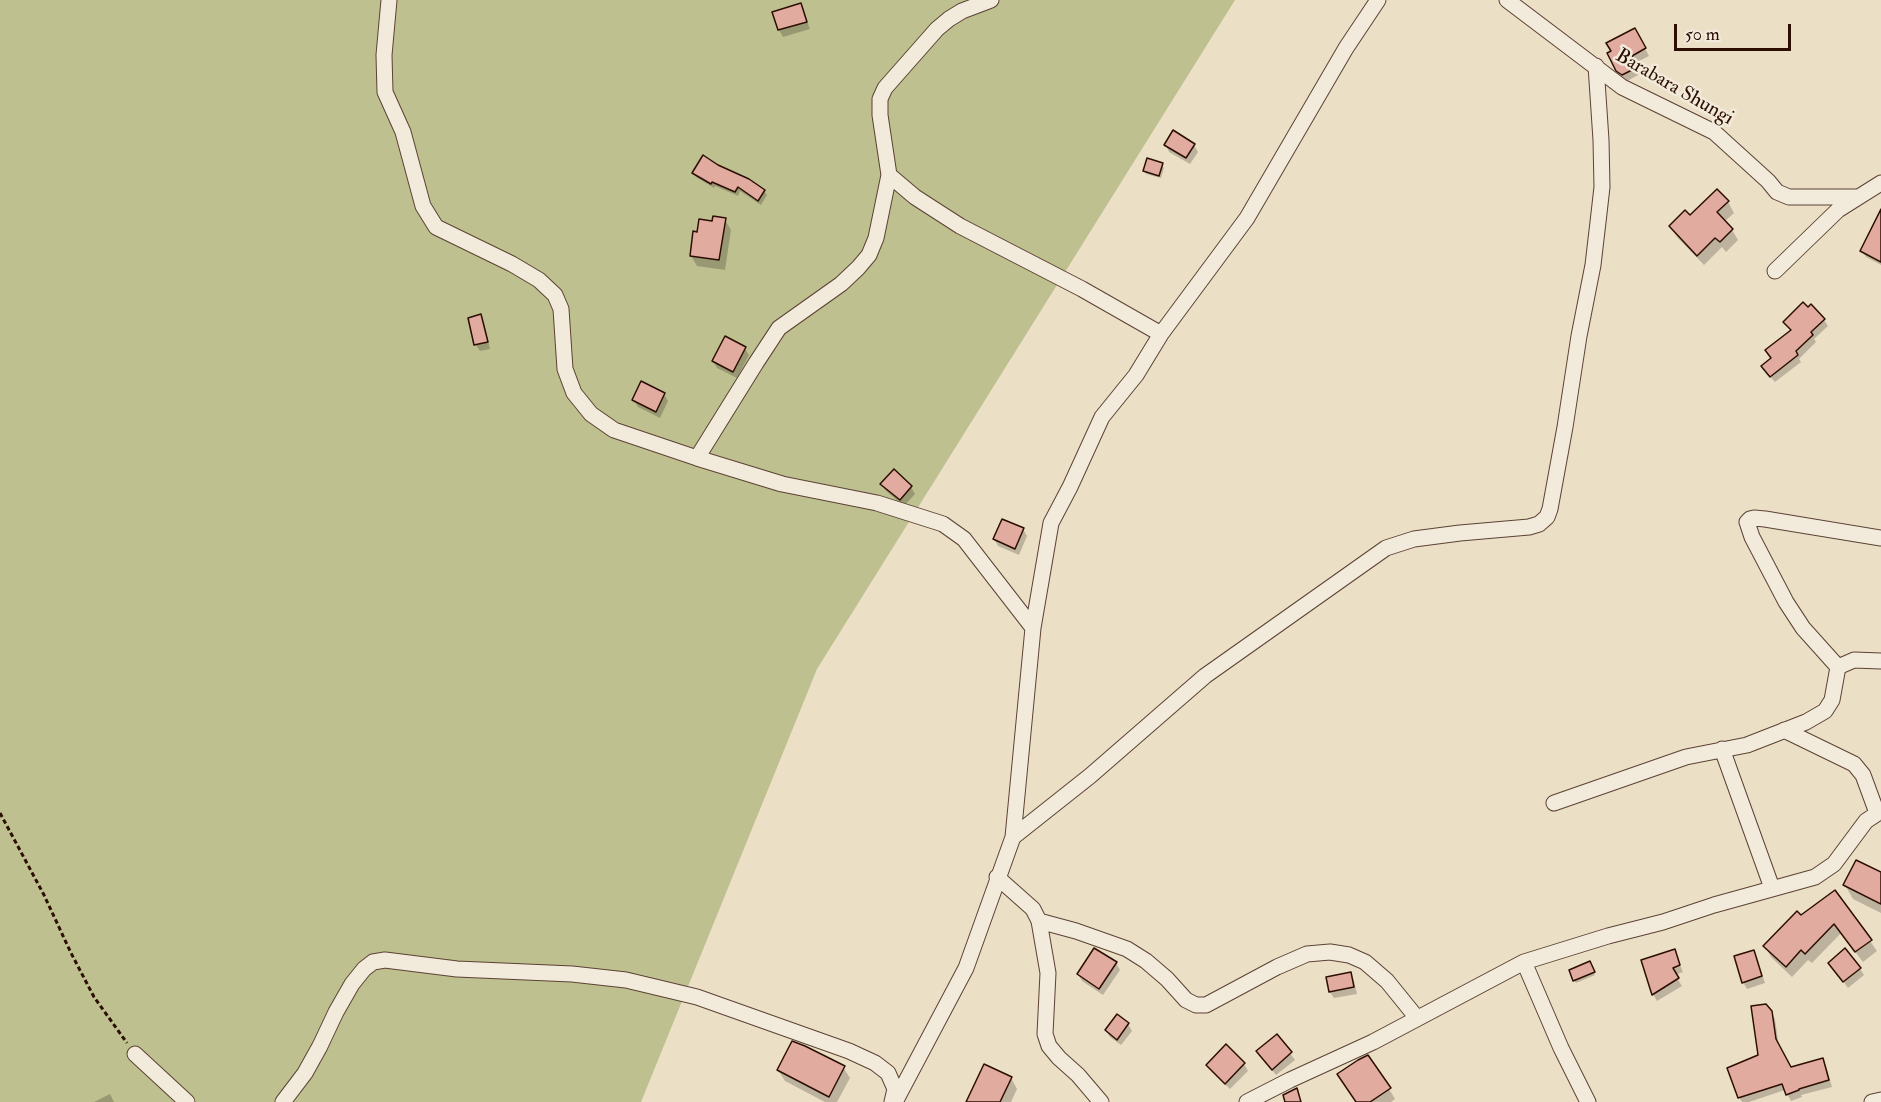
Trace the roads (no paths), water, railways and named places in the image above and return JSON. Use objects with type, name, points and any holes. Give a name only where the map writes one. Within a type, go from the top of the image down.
[{"type":"street","points":[[389,0],[384,55],[385,92],[403,132],[423,206],[436,227],[512,264],[539,280],[555,295],[561,309],[565,369],[574,393],[591,414],[614,430],[697,458],[782,484],[877,504],[943,524],[964,539],[1033,628]]},
{"type":"street","points":[[697,458],[750,371],[780,328],[841,284],[869,255],[876,238],[889,175],[880,115],[880,99],[885,88],[937,29],[949,19],[962,11],[991,0]]},
{"type":"street","points":[[893,1102],[966,968],[1013,837],[1033,628],[1051,523],[1102,417],[1136,375],[1161,334],[1247,218],[1346,48],[1378,0]]},
{"type":"street","name":"Barabara Shungi","points":[[1507,0],[1622,87],[1714,132],[1777,192],[1789,197],[1858,197]]},
{"type":"street","points":[[1013,837],[1090,776],[1205,676],[1386,548],[1414,539],[1529,527],[1539,524],[1547,517],[1551,509],[1599,222],[1602,152],[1596,66]]},
{"type":"street","points":[[889,175],[915,197],[960,226],[1082,289],[1161,334]]},
{"type":"street","points":[[1775,271],[1838,210],[1881,183]]},
{"type":"street","points":[[1838,667],[1803,628],[1786,602],[1752,537],[1747,522],[1750,519],[1765,519],[1881,537]]},
{"type":"street","points":[[1838,667],[1854,660],[1881,661]]},
{"type":"street","points":[[1554,803],[1686,757],[1747,745],[1825,711],[1832,700],[1838,667]]},
{"type":"street","points":[[1247,1102],[1373,1042],[1524,962],[1815,877],[1834,864],[1866,821],[1879,812],[1863,775],[1854,764],[1784,730]]},
{"type":"street","points":[[1722,749],[1772,888]]},
{"type":"street","points":[[997,877],[1033,909],[1039,921],[1048,973],[1045,1034],[1049,1046],[1101,1102]]},
{"type":"street","points":[[1039,921],[1127,949],[1146,961],[1186,999],[1196,1005],[1206,1005],[1277,967],[1307,954],[1330,952],[1349,955],[1365,962],[1387,981],[1418,1018]]},
{"type":"street","points":[[283,1102],[320,1046],[352,984],[373,962],[385,960],[457,969],[572,974],[626,980],[697,997],[875,1063],[888,1073],[895,1089],[893,1102]]},
{"type":"street","points":[[1524,962],[1588,1102]]},
{"type":"street","points":[[135,1054],[187,1102]]},
{"type":"street","points":[[1872,1102],[1881,1100]]}]
